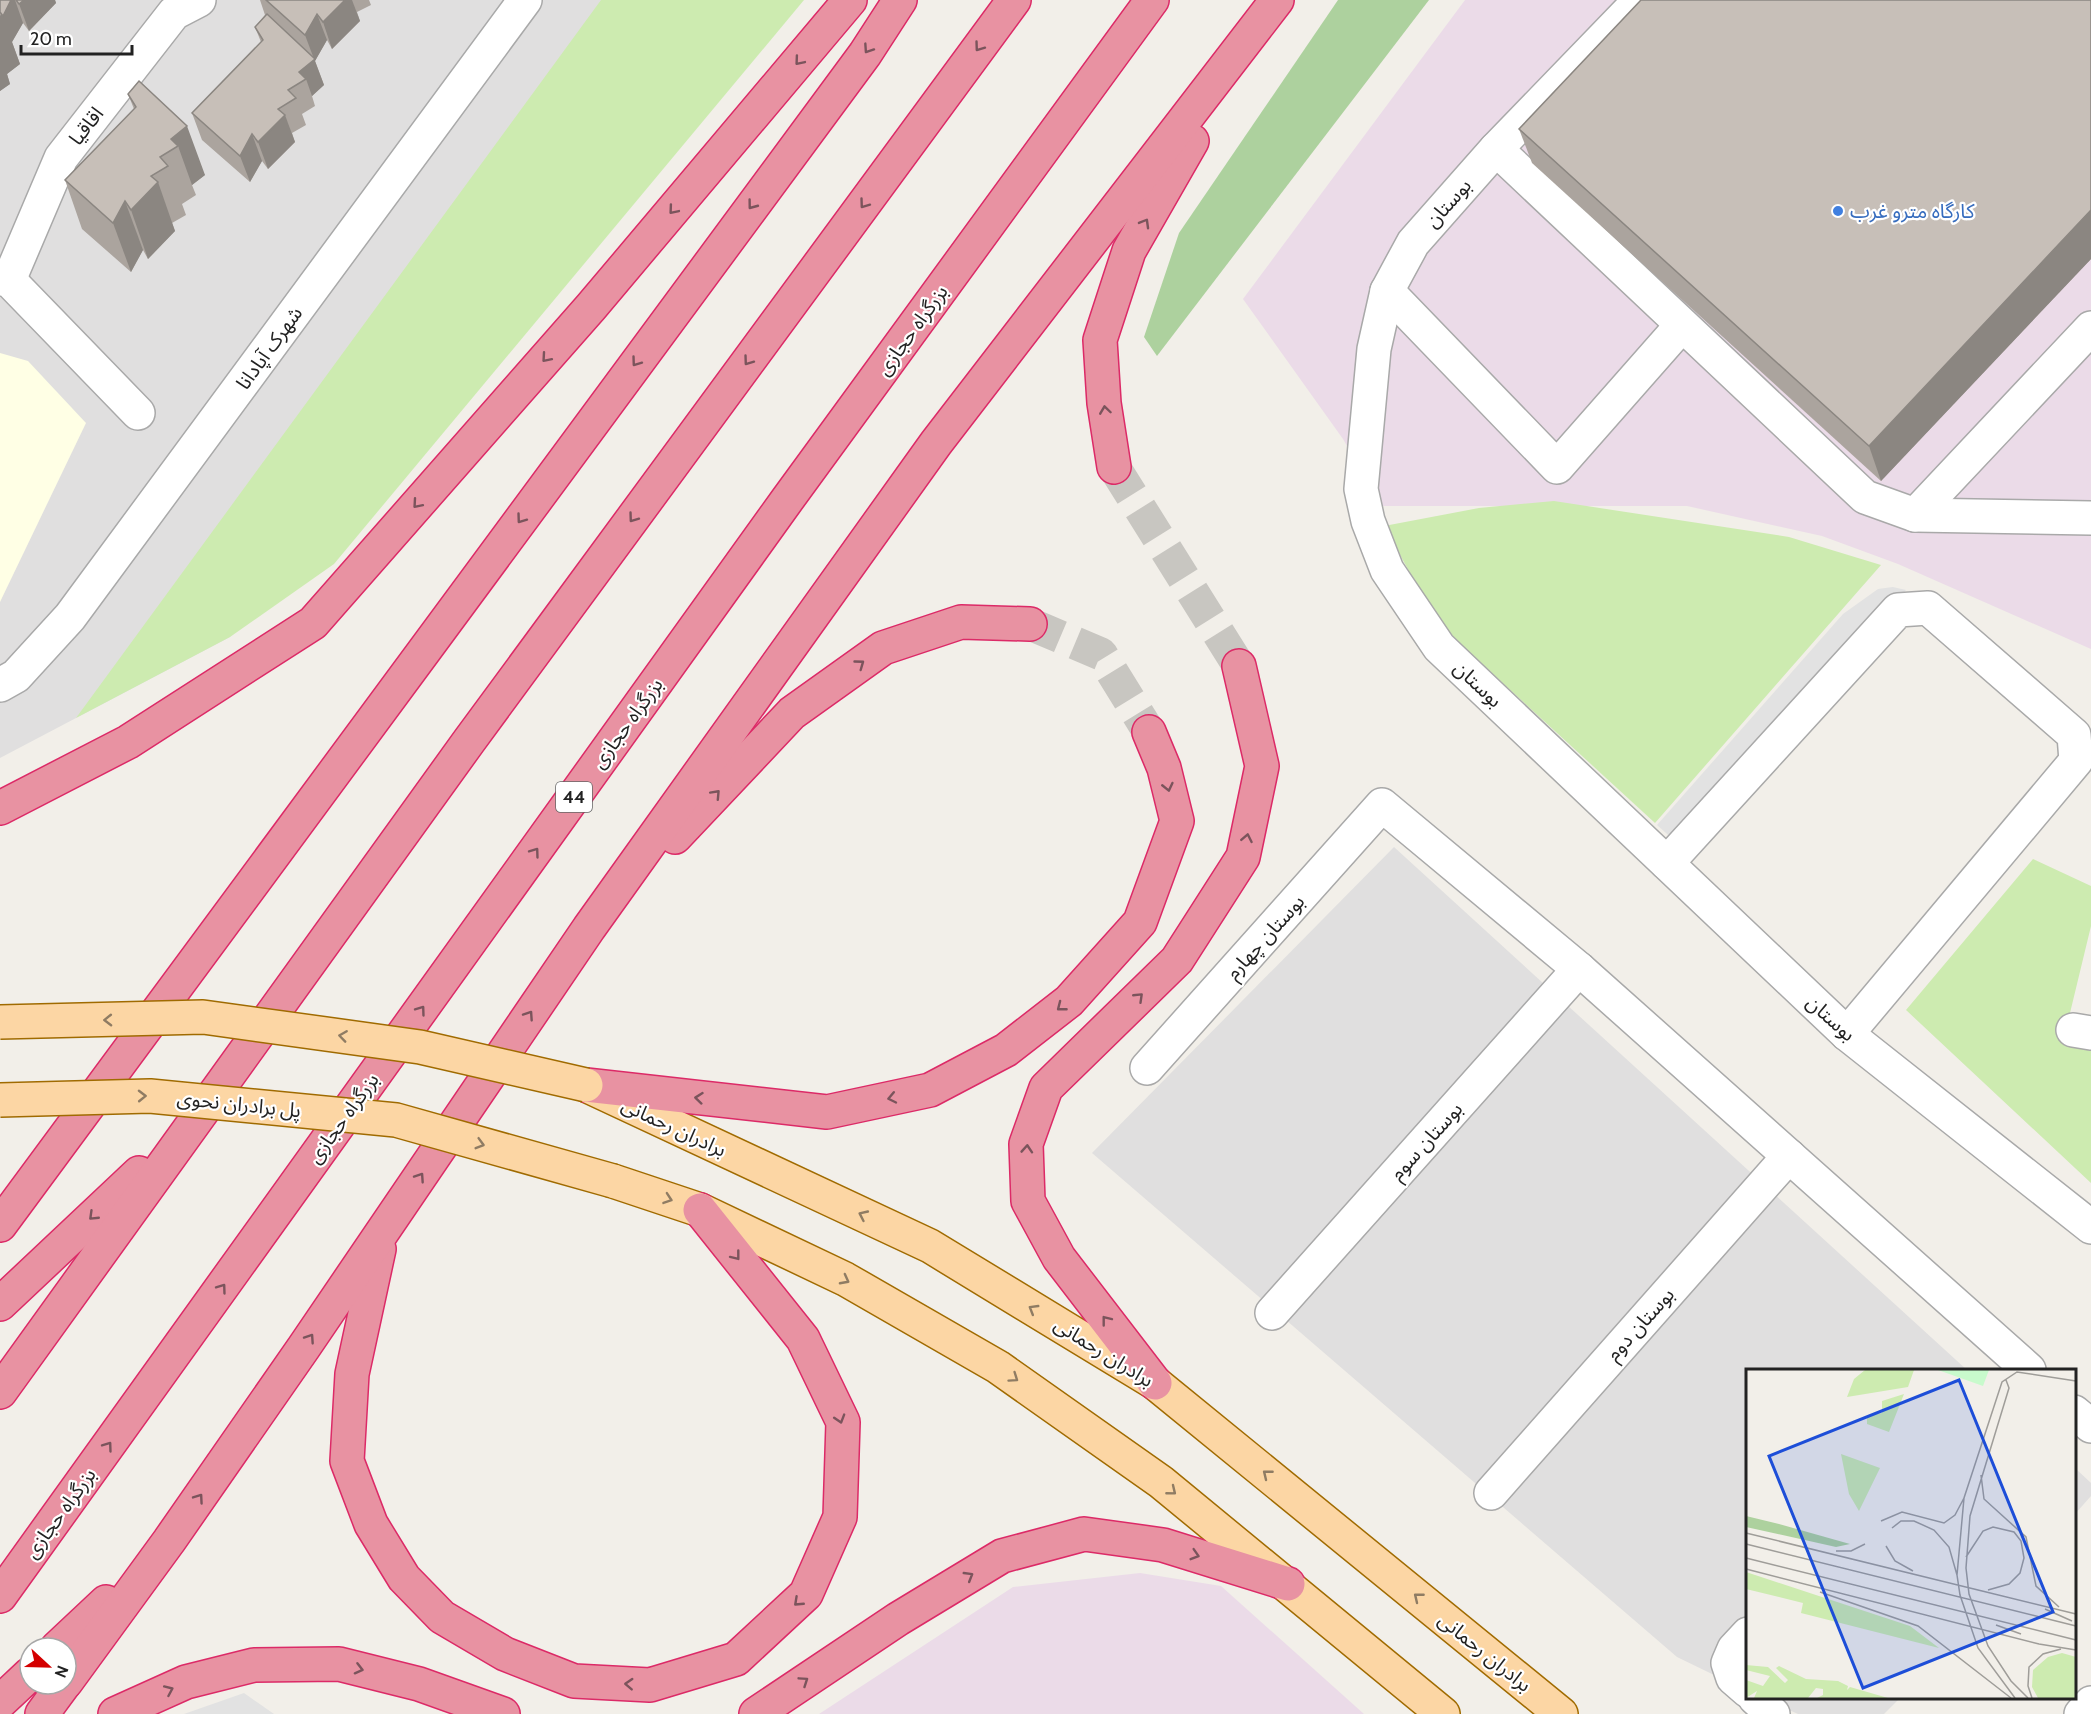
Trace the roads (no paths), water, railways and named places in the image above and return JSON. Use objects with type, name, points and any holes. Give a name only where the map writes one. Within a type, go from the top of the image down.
[{"type":"highway","points":[[0,808],[128,742],[313,622],[591,307],[850,0]]},
{"type":"highway","points":[[0,1225],[865,54],[900,0]]},
{"type":"highway","points":[[0,1392],[196,1118],[1014,0]]},
{"type":"highway","name":"بزرگراه حجازی","points":[[0,1596],[787,500],[1152,0]]},
{"type":"highway","points":[[78,1665],[169,1541],[589,928],[936,443],[1277,0]]},
{"type":"highway","points":[[1114,467],[1104,403],[1100,340],[1129,251],[1252,35]]},
{"type":"highway","points":[[589,928],[792,713],[883,648],[961,622],[1030,624]]},
{"type":"highway","points":[[1155,1383],[1059,1258],[1028,1201],[1026,1144],[1046,1088],[1176,960],[1243,857],[1262,766],[1239,666]]},
{"type":"highway","points":[[586,1085],[827,1112],[930,1090],[1006,1050],[1069,1001],[1140,922],[1176,821],[1164,768],[1149,732]]},
{"type":"highway","points":[[0,1304],[196,1118]]},
{"type":"highway","points":[[383,1231],[352,1374],[347,1461],[371,1524],[404,1578],[442,1617],[505,1654],[574,1681],[650,1685],[736,1659],[806,1594],[840,1517],[843,1422],[803,1339],[700,1210]]},
{"type":"highway","points":[[756,1714],[898,1619],[1002,1556],[1084,1534],[1163,1545],[1288,1584]]},
{"type":"highway","points":[[70,1636],[169,1541]]},
{"type":"highway","points":[[115,1714],[186,1682],[254,1665],[339,1664],[419,1684],[504,1714]]},
{"type":"highway","points":[[0,1702],[18,1685]]},
{"type":"highway","points":[[42,1714],[55,1696]]},
{"type":"main road","points":[[0,1022],[202,1017],[420,1047],[586,1085]]},
{"type":"main road","name":"برادران رحمانی","points":[[586,1085],[930,1246],[1155,1383],[1561,1714]]},
{"type":"main road","name":"پل برادران نحوی","points":[[0,1100],[150,1096],[396,1120],[613,1181],[700,1210]]},
{"type":"main road","points":[[700,1210],[845,1279],[998,1366],[1161,1482],[1288,1584],[1443,1714]]},
{"type":"street","name":"اقاقیا","points":[[5,279],[61,158],[174,13],[199,0]]},
{"type":"street","name":"بوستان","points":[[1640,0],[1496,149],[1413,243],[1388,291],[1374,349],[1361,489],[1368,521],[1387,570],[1439,647],[1847,1034],[2091,1227]]},
{"type":"street","name":"شهرک آپادانا","points":[[0,685],[16,676],[70,617],[521,1]]},
{"type":"street","points":[[1496,149],[1865,497],[1915,515],[2091,518]]},
{"type":"street","points":[[5,279],[138,413]]},
{"type":"street","points":[[1388,291],[1557,467],[1683,326]]},
{"type":"street","points":[[1915,515],[2091,328]]},
{"type":"street","points":[[1667,863],[1898,610],[1928,608],[2074,735],[2076,761],[1847,1034]]},
{"type":"street","name":"بوستان چهارم","points":[[1147,1068],[1382,805],[1579,969]]},
{"type":"street","points":[[1579,969],[1789,1156],[2007,1364]]},
{"type":"street","name":"بوستان سوم","points":[[1272,1313],[1579,969]]},
{"type":"street","name":"بوستان دوم","points":[[1491,1492],[1789,1156]]},
{"type":"street","points":[[2076,1414],[2091,1426]]},
{"type":"street","points":[[1746,1636],[1734,1649],[1728,1663],[1733,1678],[1746,1689]]},
{"type":"street","points":[[1756,1699],[1773,1714]]},
{"type":"street","points":[[2081,1714],[2091,1703]]},
{"type":"tunnel","points":[[1114,467],[1239,666]]},
{"type":"tunnel","points":[[1030,624],[1101,654],[1149,732]]},
{"type":"place","name":"کارگاه مترو غرب","points":[[1838,211]]}]
